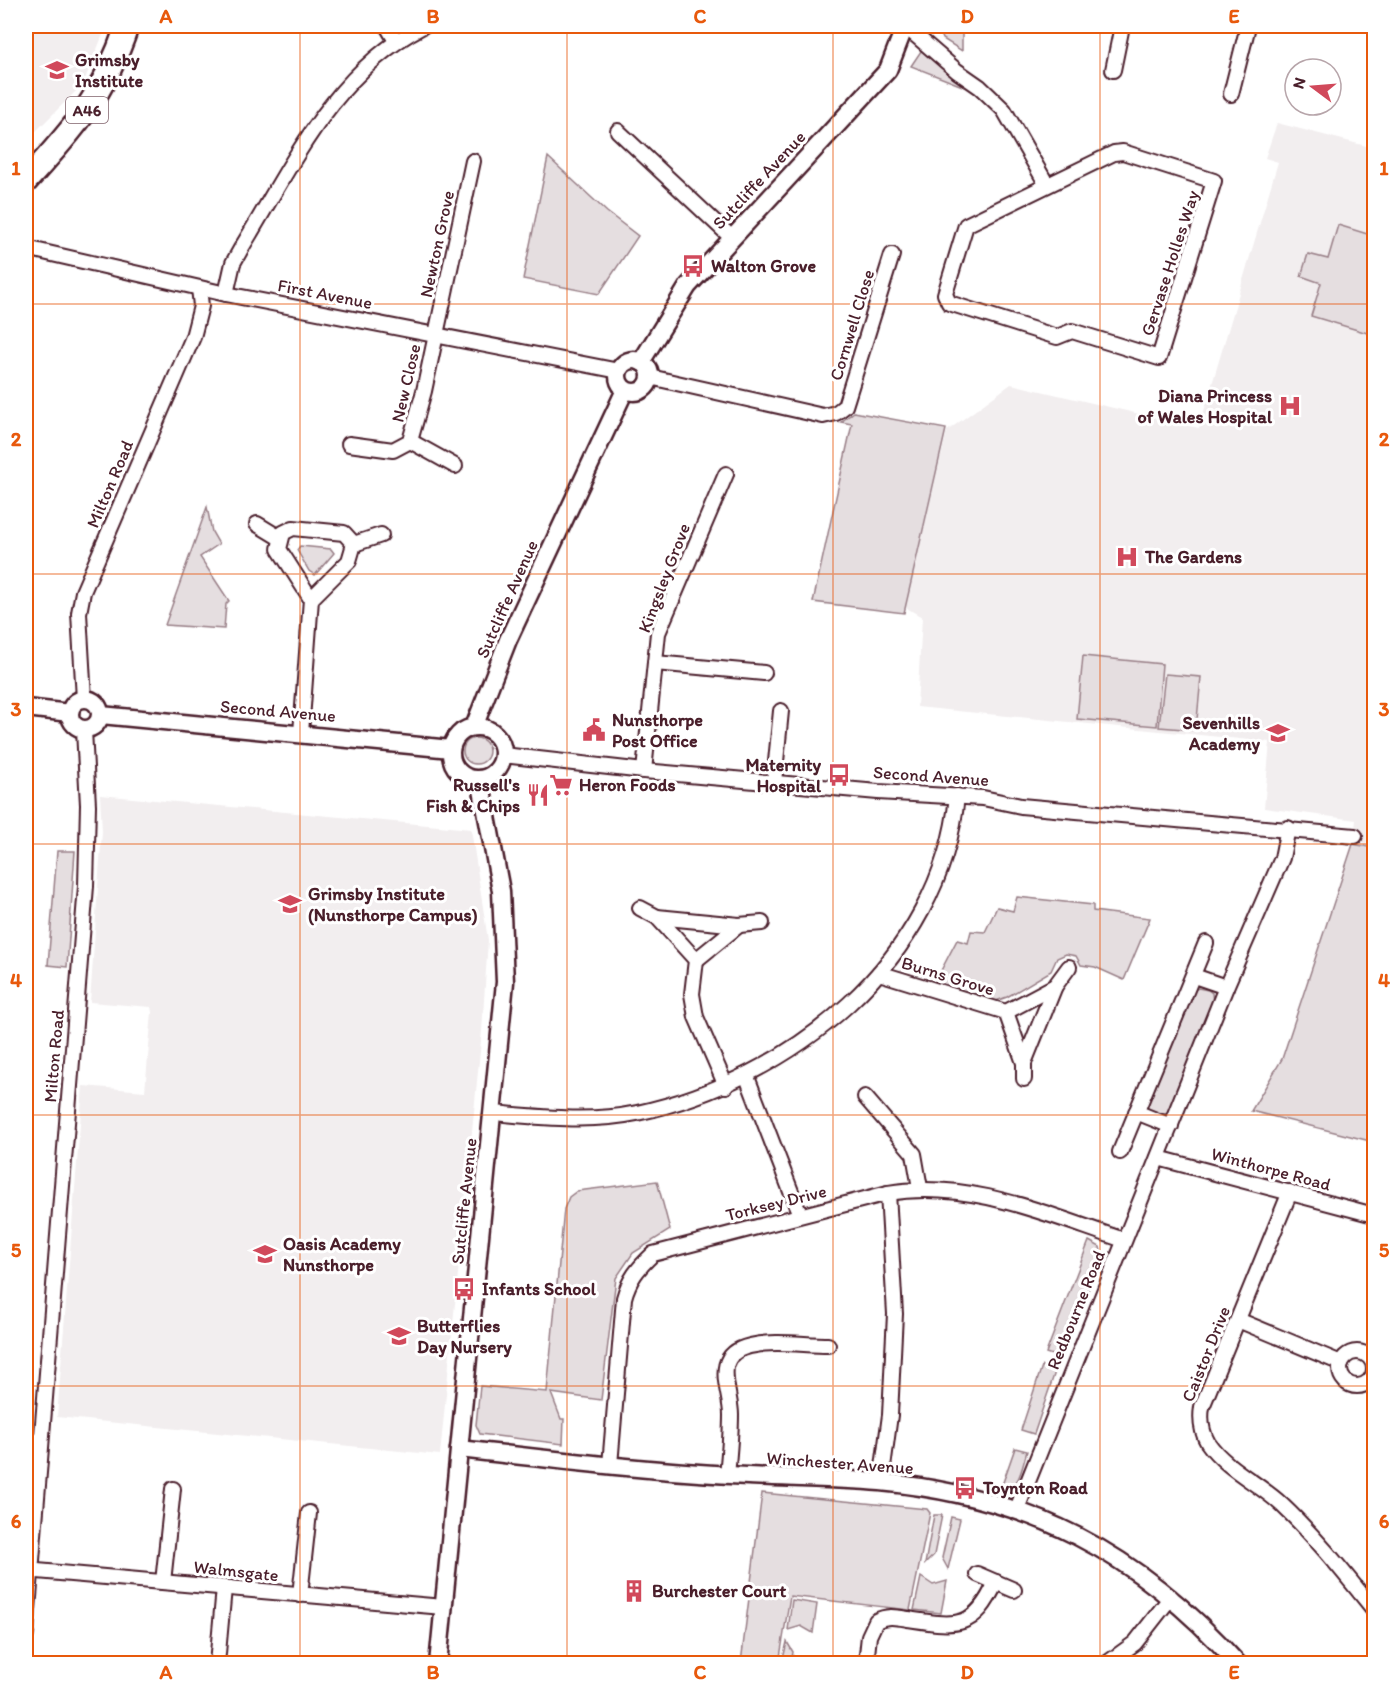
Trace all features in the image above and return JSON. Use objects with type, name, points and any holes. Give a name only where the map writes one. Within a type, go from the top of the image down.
[{"type":"highway","name":"A46","points":[[26,181],[89,108],[115,59],[127,26]]},
{"type":"street","points":[[387,26],[396,41]]},
{"type":"street","points":[[226,294],[237,255],[323,114],[360,71],[396,41],[423,26]]},
{"type":"street","points":[[905,26],[1004,110],[1047,185]]},
{"type":"street","name":"Sutcliffe Avenue","points":[[641,362],[688,286],[888,70],[905,26]]},
{"type":"street","points":[[1113,70],[1122,26]]},
{"type":"street","points":[[1231,94],[1248,26]]},
{"type":"street","points":[[618,131],[732,238]]},
{"type":"street","name":"Gervase Holles Way","points":[[1123,152],[1214,181],[1159,358],[1072,331],[1057,337],[949,303],[945,294],[966,225],[1047,185],[1123,152]]},
{"type":"street","name":"Newton Grove","points":[[436,334],[473,161]]},
{"type":"street","name":"First Avenue","points":[[26,248],[226,294],[619,371]]},
{"type":"street","name":"Cornwell Close","points":[[650,376],[823,416],[836,413],[845,406],[892,255]]},
{"type":"street","name":"Milton Road","points":[[84,699],[79,613],[83,592],[193,337],[201,306],[199,288]]},
{"type":"street","name":"New Close","points":[[349,444],[393,450],[410,441],[436,334]]},
{"type":"street","points":[[627,362],[641,362],[648,368],[650,376],[648,386],[642,391],[633,393],[625,390],[618,379],[619,371],[627,362]]},
{"type":"street","name":"Sutcliffe Avenue","points":[[474,727],[508,640],[625,390]]},
{"type":"street","name":"New Close","points":[[410,441],[455,466]]},
{"type":"street","name":"Kingsley Grove","points":[[644,771],[658,633],[726,474]]},
{"type":"street","points":[[257,524],[280,537]]},
{"type":"street","points":[[301,732],[311,599],[280,555],[280,537],[293,528],[337,531],[349,535],[354,544],[349,561],[311,599]]},
{"type":"street","points":[[354,544],[381,535]]},
{"type":"street","points":[[655,663],[764,673]]},
{"type":"street","points":[[84,699],[95,702],[101,715],[96,725],[84,730],[74,724],[70,713],[74,704],[84,699]]},
{"type":"street","points":[[26,708],[70,713]]},
{"type":"street","points":[[774,782],[781,711]]},
{"type":"street","name":"Second Avenue","points":[[101,715],[301,732],[451,749]]},
{"type":"street","points":[[474,727],[495,735],[500,742],[503,755],[496,771],[480,779],[471,779],[456,769],[451,749],[460,734],[474,727]]},
{"type":"street","name":"Milton Road","points":[[26,1635],[28,1570],[86,886],[88,805],[84,730]]},
{"type":"street","name":"Second Avenue","points":[[503,755],[644,771],[878,792],[957,796],[1021,806],[1288,828],[1355,836]]},
{"type":"street","name":"Sutcliffe Avenue","points":[[438,1664],[505,982],[505,938],[501,891],[480,779]]},
{"type":"street","points":[[493,1113],[583,1119],[636,1114],[696,1098],[747,1077],[811,1037],[879,973],[930,895],[952,829],[957,796]]},
{"type":"street","name":"Redbourne Road","points":[[1017,1509],[1226,987],[1282,858],[1288,828]]},
{"type":"street","points":[[640,908],[657,917],[696,960]]},
{"type":"street","points":[[657,917],[740,925],[762,923]]},
{"type":"street","points":[[726,1086],[696,1017],[692,994],[696,960],[740,925]]},
{"type":"street","points":[[1120,1152],[1206,944]]},
{"type":"street","name":"Burns Grove","points":[[1024,1063],[1055,986],[1069,967]]},
{"type":"street","name":"Burns Grove","points":[[879,973],[1006,1012],[1055,986]]},
{"type":"street","points":[[1194,976],[1226,987]]},
{"type":"street","name":"Burns Grove","points":[[1006,1012],[1024,1063],[1024,1079]]},
{"type":"street","points":[[747,1077],[800,1215]]},
{"type":"street","points":[[865,1096],[914,1154],[921,1188]]},
{"type":"street","points":[[1136,1112],[1171,1126]]},
{"type":"street","name":"Winthorpe Road","points":[[1158,1158],[1374,1215]]},
{"type":"street","name":"Torksey Drive","points":[[610,1465],[624,1298],[629,1281],[638,1268],[653,1254],[888,1192],[921,1188],[990,1197],[1124,1240]]},
{"type":"street","points":[[881,1482],[890,1415],[895,1314],[888,1192]]},
{"type":"street","name":"Caistor Drive","points":[[1290,1192],[1202,1407],[1200,1419],[1205,1438],[1220,1456],[1282,1505],[1330,1554],[1374,1610]]},
{"type":"street","points":[[1238,1320],[1341,1363]]},
{"type":"street","points":[[727,1475],[731,1413],[724,1376],[729,1360],[750,1346],[828,1345]]},
{"type":"street","name":"Winchester Avenue","points":[[459,1449],[727,1475],[881,1482],[952,1494],[1017,1509],[1092,1542],[1134,1568],[1211,1633],[1238,1664]]},
{"type":"street","points":[[163,1582],[173,1489]]},
{"type":"street","points":[[300,1595],[309,1513]]},
{"type":"street","name":"Walmsgate","points":[[28,1570],[443,1607]]},
{"type":"street","points":[[977,1574],[1014,1590]]},
{"type":"street","points":[[866,1664],[869,1636],[876,1621],[893,1616],[939,1624],[960,1623],[968,1620],[983,1608],[996,1582]]},
{"type":"street","points":[[218,1664],[224,1588]]},
{"type":"street","points":[[1106,1664],[1135,1643],[1171,1597]]},
{"type":"shaded area","name":"Grimsby Institute","points":[[26,26],[106,27],[83,84],[26,141]]},
{"type":"shaded area","points":[[938,26],[962,26],[962,51],[943,39]]},
{"type":"shaded area","points":[[921,51],[929,53],[965,87],[911,66]]},
{"type":"shaded area","name":"Diana Princess of Wales Hospital","points":[[1277,123],[1374,148],[1374,848],[1353,844],[1356,820],[1264,808],[1270,742],[917,707],[922,617],[905,607],[947,431],[1011,384],[1199,428],[1278,162],[1265,158]]},
{"type":"shaded area","points":[[548,157],[607,212],[638,236],[599,294],[523,279]]},
{"type":"shaded area","points":[[1338,225],[1374,236],[1374,335],[1311,316],[1321,283],[1301,276],[1308,254],[1328,259]]},
{"type":"shaded area","points":[[854,412],[946,429],[904,613],[813,602],[852,424],[841,422]]},
{"type":"shaded area","points":[[207,507],[212,532],[219,544],[200,557],[229,601],[226,604],[224,629],[165,625]]},
{"type":"shaded area","points":[[300,546],[331,549],[334,553],[315,575],[309,571],[297,550]]},
{"type":"shaded area","points":[[1083,656],[1162,664],[1157,726],[1077,719]]},
{"type":"shaded area","points":[[1165,674],[1201,677],[1196,730],[1159,727]]},
{"type":"shaded area","points":[[476,738],[485,742],[489,751],[485,760],[476,764],[467,760],[463,751],[467,742]]},
{"type":"shaded area","name":"Oasis Academy Nunsthorpe","points":[[100,795],[471,829],[488,940],[482,1031],[440,1455],[57,1417],[83,1086],[145,1091],[152,1012],[151,1007],[90,1002],[102,831]]},
{"type":"shaded area","points":[[1353,844],[1374,848],[1374,1142],[1251,1111],[1282,1059]]},
{"type":"shaded area","points":[[57,851],[75,851],[67,967],[48,965]]},
{"type":"shaded area","points":[[1017,897],[1093,905],[1093,911],[1150,918],[1124,980],[1095,967],[1081,965],[1076,956],[1066,954],[1057,958],[1051,971],[996,1001],[935,982],[957,940],[968,943],[971,931],[985,932],[997,907],[1013,911]]},
{"type":"shaded area","points":[[1198,988],[1212,993],[1213,1004],[1169,1111],[1160,1116],[1150,1113],[1147,1105],[1192,992]]},
{"type":"shaded area","points":[[657,1181],[670,1230],[633,1253],[616,1278],[601,1400],[551,1393],[561,1419],[564,1419],[563,1444],[480,1434],[476,1425],[480,1386],[547,1392],[564,1209],[569,1197],[577,1191]]},
{"type":"shaded area","points":[[1089,1241],[1100,1247],[1102,1255],[1061,1358],[1046,1353]]},
{"type":"shaded area","points":[[1042,1366],[1055,1372],[1034,1434],[1021,1430]]},
{"type":"shaded area","points":[[1015,1448],[1027,1451],[1022,1470],[1012,1487],[1000,1491]]},
{"type":"shaded area","points":[[762,1493],[927,1509],[930,1513],[910,1610],[790,1596],[779,1663],[741,1663]]},
{"type":"shaded area","points":[[934,1515],[942,1515],[934,1555],[925,1564]]},
{"type":"shaded area","points":[[951,1517],[960,1519],[948,1569],[942,1558]]},
{"type":"shaded area","points":[[921,1577],[933,1585],[947,1581],[941,1613],[914,1610]]},
{"type":"shaded area","points":[[792,1600],[817,1604],[813,1633],[801,1626],[788,1630]]},
{"type":"shaded area","points":[[787,1642],[793,1652],[791,1663],[782,1663]]},
{"type":"place","name":"Grimsby Institute","points":[[57,70]]},
{"type":"place","name":"Walton Grove","points":[[693,266]]},
{"type":"place","name":"Diana Princess of Wales Hospital","points":[[1290,406]]},
{"type":"place","name":"The Gardens","points":[[1127,557]]},
{"type":"place","name":"Nunsthorpe Post Office","points":[[594,730]]},
{"type":"place","name":"Sevenhills Academy","points":[[1278,733]]},
{"type":"place","name":"Maternity Hospital","points":[[839,775]]},
{"type":"place","name":"Heron Foods","points":[[561,785]]},
{"type":"place","name":"Russell's Fish & Chips","points":[[538,795]]},
{"type":"place","name":"Grimsby Institute (Nunsthorpe Campus)","points":[[290,904]]},
{"type":"place","name":"Oasis Academy Nunsthorpe","points":[[265,1254]]},
{"type":"place","name":"Infants School","points":[[464,1289]]},
{"type":"place","name":"Butterflies Day Nursery","points":[[399,1336]]},
{"type":"place","name":"Toynton Road","points":[[965,1488]]},
{"type":"place","name":"Burchester Court","points":[[634,1591]]}]
